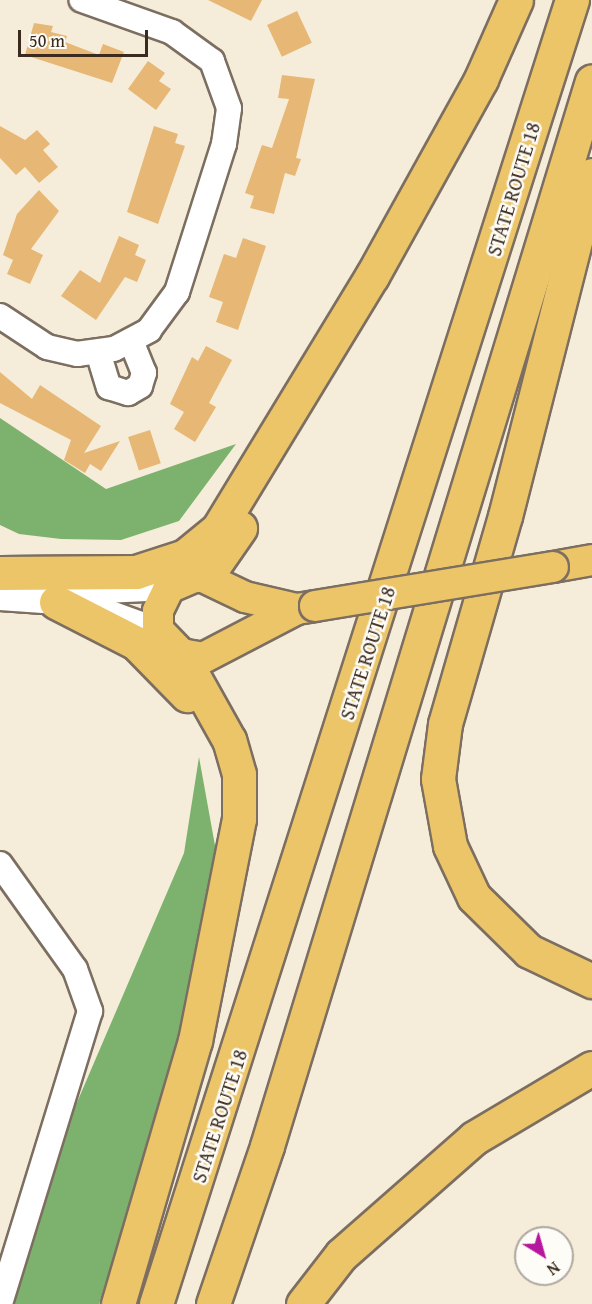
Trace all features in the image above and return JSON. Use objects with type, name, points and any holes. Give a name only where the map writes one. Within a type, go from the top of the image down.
[{"type":"highway","points":[[0,573],[132,573],[185,556],[218,530],[329,353],[481,79],[516,0]]},
{"type":"highway","name":"STATE ROUTE 18","points":[[156,1304],[572,0]]},
{"type":"highway","points":[[213,1304],[267,1146],[592,81]]},
{"type":"highway","points":[[592,175],[508,504],[447,713],[438,779],[450,846],[474,897],[529,951],[592,981]]},
{"type":"highway","points":[[200,575],[229,548],[283,457],[329,353]]},
{"type":"highway","points":[[56,602],[136,643],[188,696],[220,770],[233,862]]},
{"type":"highway","points":[[118,1304],[195,1041],[233,862],[239,774],[217,711],[181,654]]},
{"type":"highway","points":[[303,1304],[341,1255],[474,1138],[592,1068]]},
{"type":"main road","points":[[306,608],[245,597],[200,575],[169,588],[158,611],[158,630],[181,654],[214,655],[306,608],[592,560]]},
{"type":"street","points":[[0,316],[47,347],[77,354],[114,347],[149,330],[177,292],[224,144],[229,108],[212,61],[172,32],[82,0]]},
{"type":"street","points":[[0,573],[104,591],[169,588]]},
{"type":"street","points":[[0,598],[56,602],[115,610],[158,630]]},
{"type":"street","points":[[0,864],[75,969],[90,1003],[0,1304]]},
{"type":"green space","points":[[0,418],[106,489],[236,444],[179,521],[121,540],[61,539],[19,534],[0,525]]},
{"type":"green space","points":[[199,757],[216,851],[193,998],[99,1304],[13,1304],[72,1114],[184,853]]},
{"type":"building","points":[[208,0],[262,0],[251,21]]},
{"type":"building","points":[[297,11],[312,43],[282,57],[267,25]]},
{"type":"building","points":[[34,23],[53,26],[51,32],[67,36],[65,42],[99,55],[103,44],[124,52],[112,83],[25,55]]},
{"type":"building","points":[[148,61],[165,73],[159,81],[171,89],[156,110],[128,89]]},
{"type":"building","points":[[282,75],[315,79],[296,158],[301,159],[295,176],[285,173],[274,214],[250,208],[254,196],[245,193],[262,145],[272,148],[289,99],[278,98]]},
{"type":"building","points":[[0,126],[25,140],[37,130],[50,144],[43,150],[58,167],[39,183],[25,167],[16,175],[0,158]]},
{"type":"building","points":[[154,126],[178,134],[175,143],[185,146],[158,224],[127,212]]},
{"type":"building","points":[[39,190],[59,211],[31,249],[43,255],[30,284],[7,274],[13,260],[3,255],[17,214]]},
{"type":"building","points":[[119,236],[139,245],[135,255],[146,260],[137,282],[125,277],[96,320],[61,296],[80,270],[100,283]]},
{"type":"building","points":[[243,238],[266,246],[238,330],[216,322],[223,302],[209,297],[224,254],[236,258]]},
{"type":"building","points":[[206,346],[232,360],[209,403],[216,407],[195,442],[174,429],[184,412],[170,404],[192,357],[198,361]]},
{"type":"building","points":[[0,372],[32,399],[40,385],[101,426],[84,453],[120,441],[101,471],[90,464],[85,473],[64,460],[71,440],[0,403]]},
{"type":"building","points":[[150,430],[161,463],[139,470],[128,437]]}]
